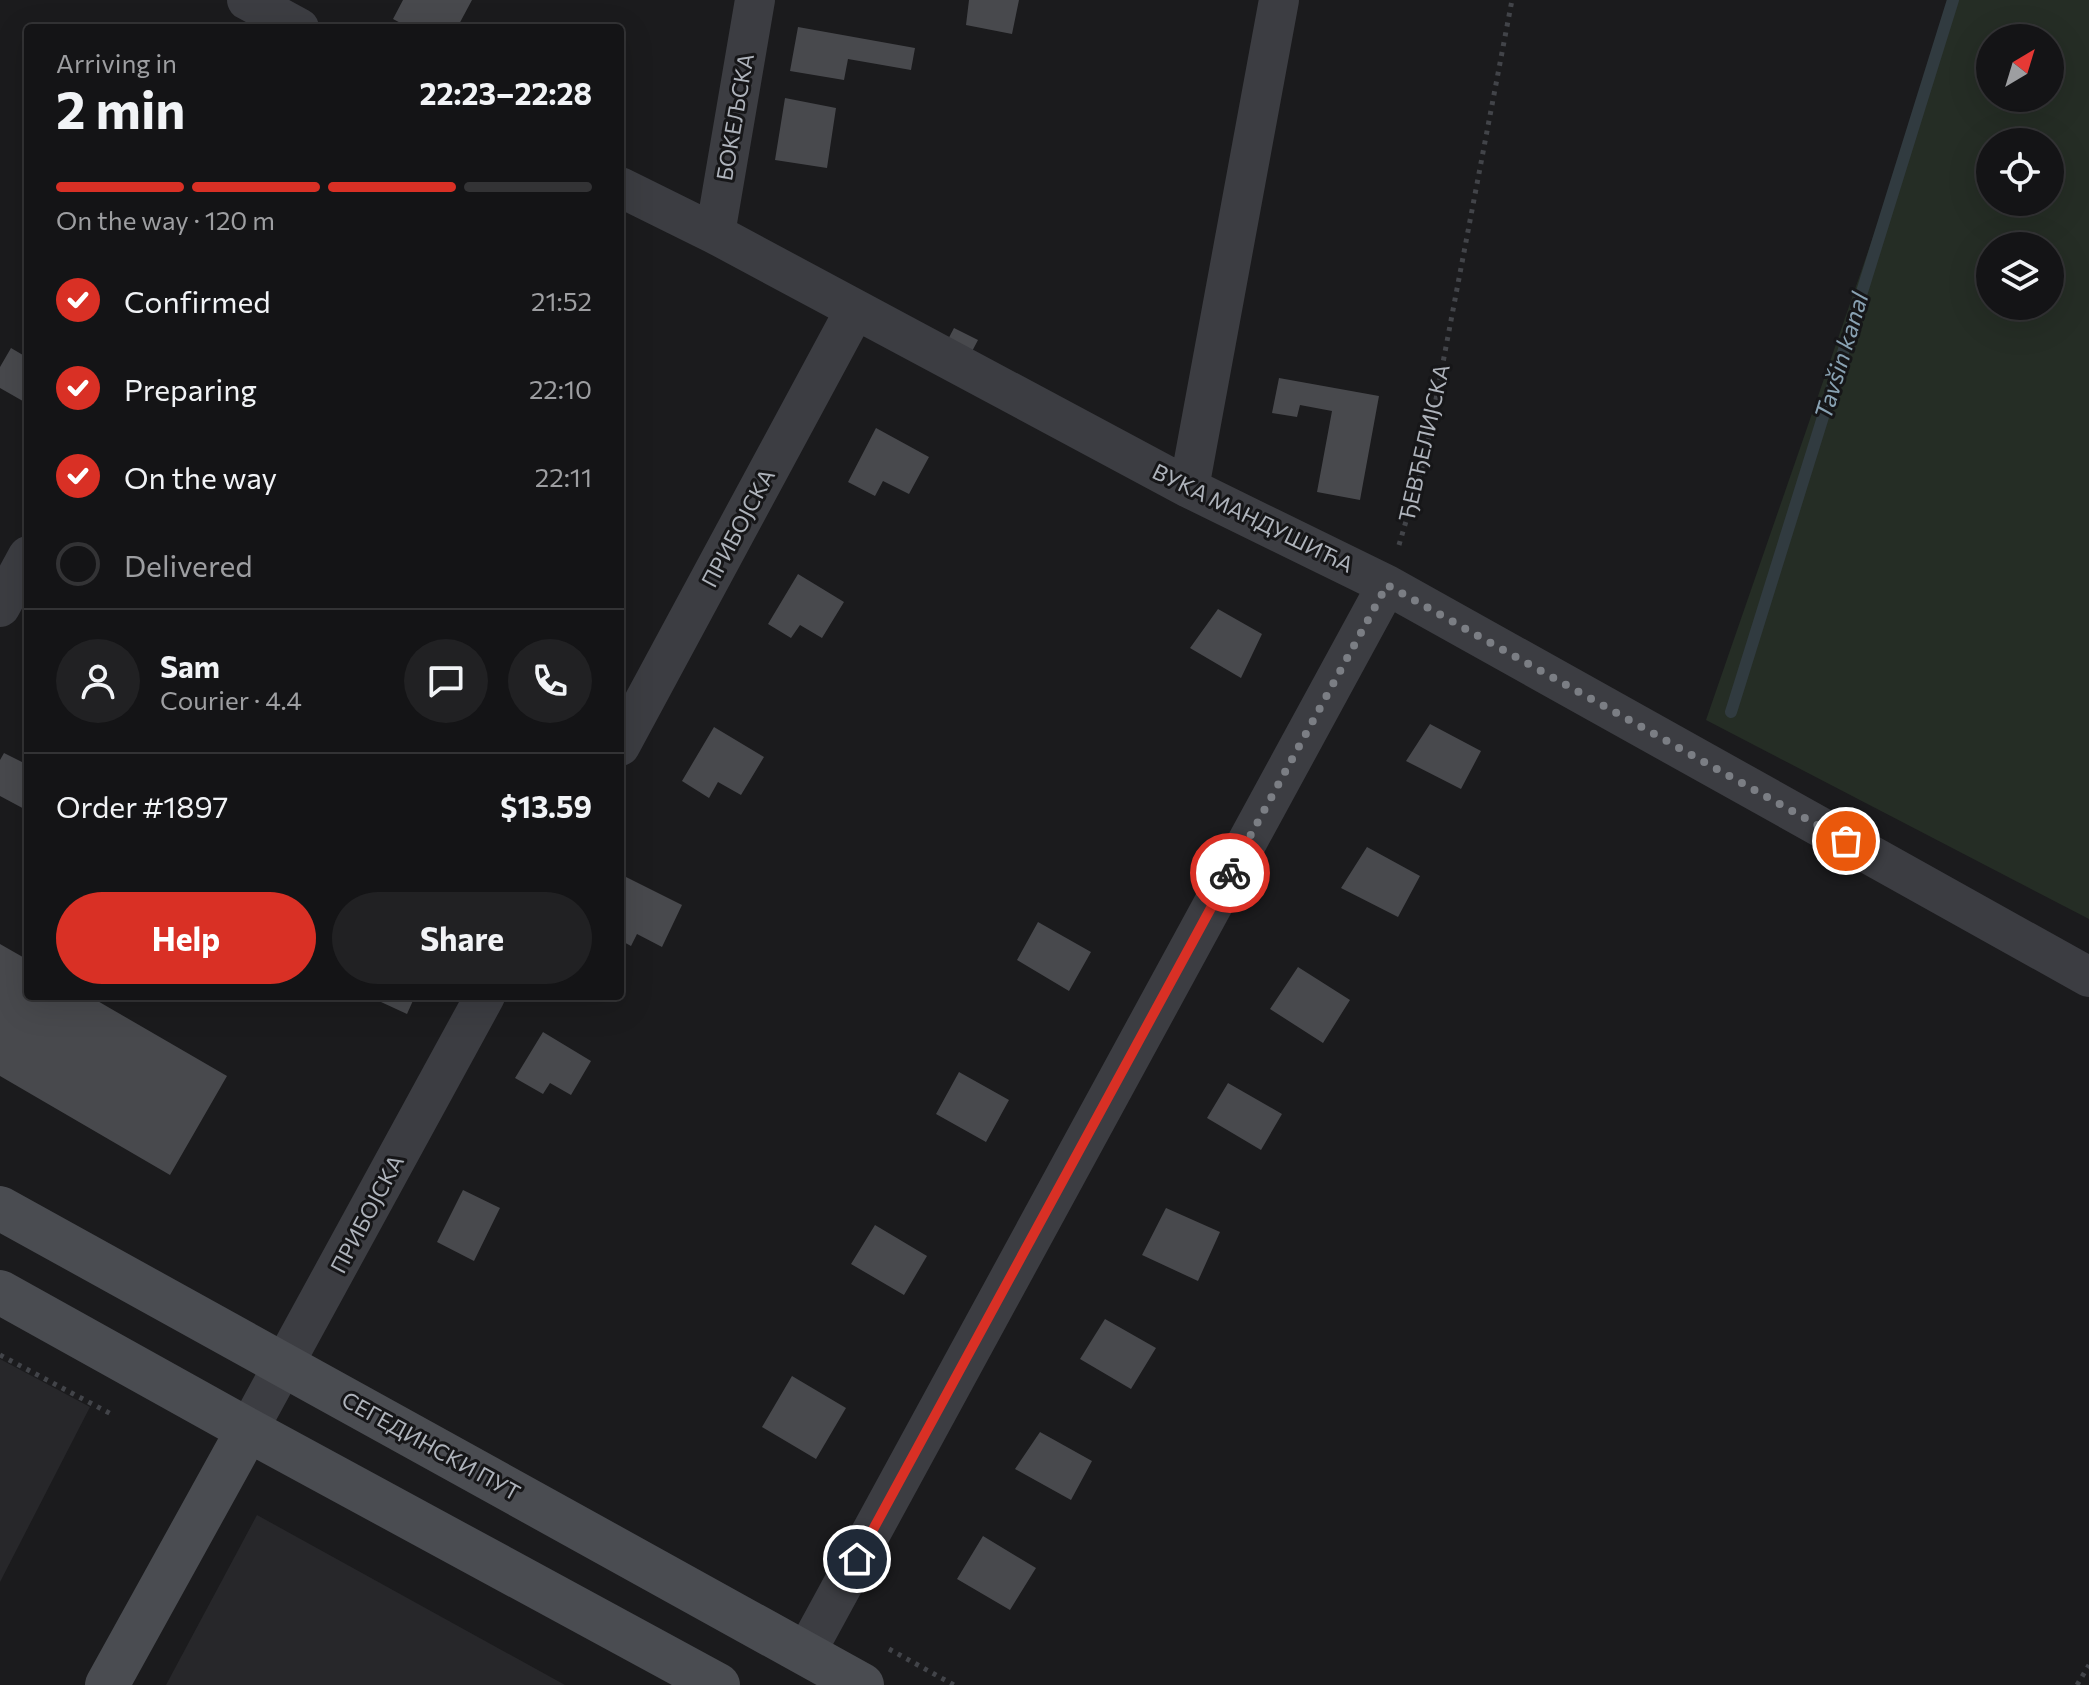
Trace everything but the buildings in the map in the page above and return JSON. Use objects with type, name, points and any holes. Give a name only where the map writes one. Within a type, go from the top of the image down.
[{"type":"main road","name":"СЕГЕДИНСКИ ПУТ","points":[[0,1208],[862,1685]]},
{"type":"main road","points":[[0,1292],[718,1685]]},
{"type":"main road","points":[[107,1685],[248,1430]]},
{"type":"street","points":[[248,0],[292,24]]},
{"type":"street","name":"БОКЕЉСКА","points":[[715,234],[755,0]]},
{"type":"street","points":[[1189,488],[1279,0]]},
{"type":"street","name":"ВУКА МАНДУШИЋА","points":[[624,189],[715,234],[1189,488],[1387,585],[2089,977]]},
{"type":"street","name":"ПРИБОЈСКА","points":[[624,739],[855,310]]},
{"type":"street","points":[[0,607],[24,563]]},
{"type":"street","points":[[805,1654],[1387,585]]},
{"type":"street","name":"ПРИБОЈСКА","points":[[248,1430],[483,1000]]},
{"type":"path","name":"ЂЕВЂЕЛИЈСКА","points":[[1387,585],[1425,457],[1512,0]]},
{"type":"path","points":[[0,1355],[113,1415]]},
{"type":"path","points":[[2077,1685],[2089,1665]]},
{"type":"shaded area","points":[[1955,0],[2089,0],[2089,919],[1706,720]]},
{"type":"shaded area","points":[[0,1359],[90,1407],[0,1582]]},
{"type":"shaded area","points":[[257,1515],[565,1685],[166,1685]]},
{"type":"waterway","name":"Tavšin kanal","points":[[1731,712],[1953,0]]},
{"type":"way so far","points":[[1230,873],[1387,585],[1846,841]]},
{"type":"route","points":[[857,1559],[1230,873]]}]
